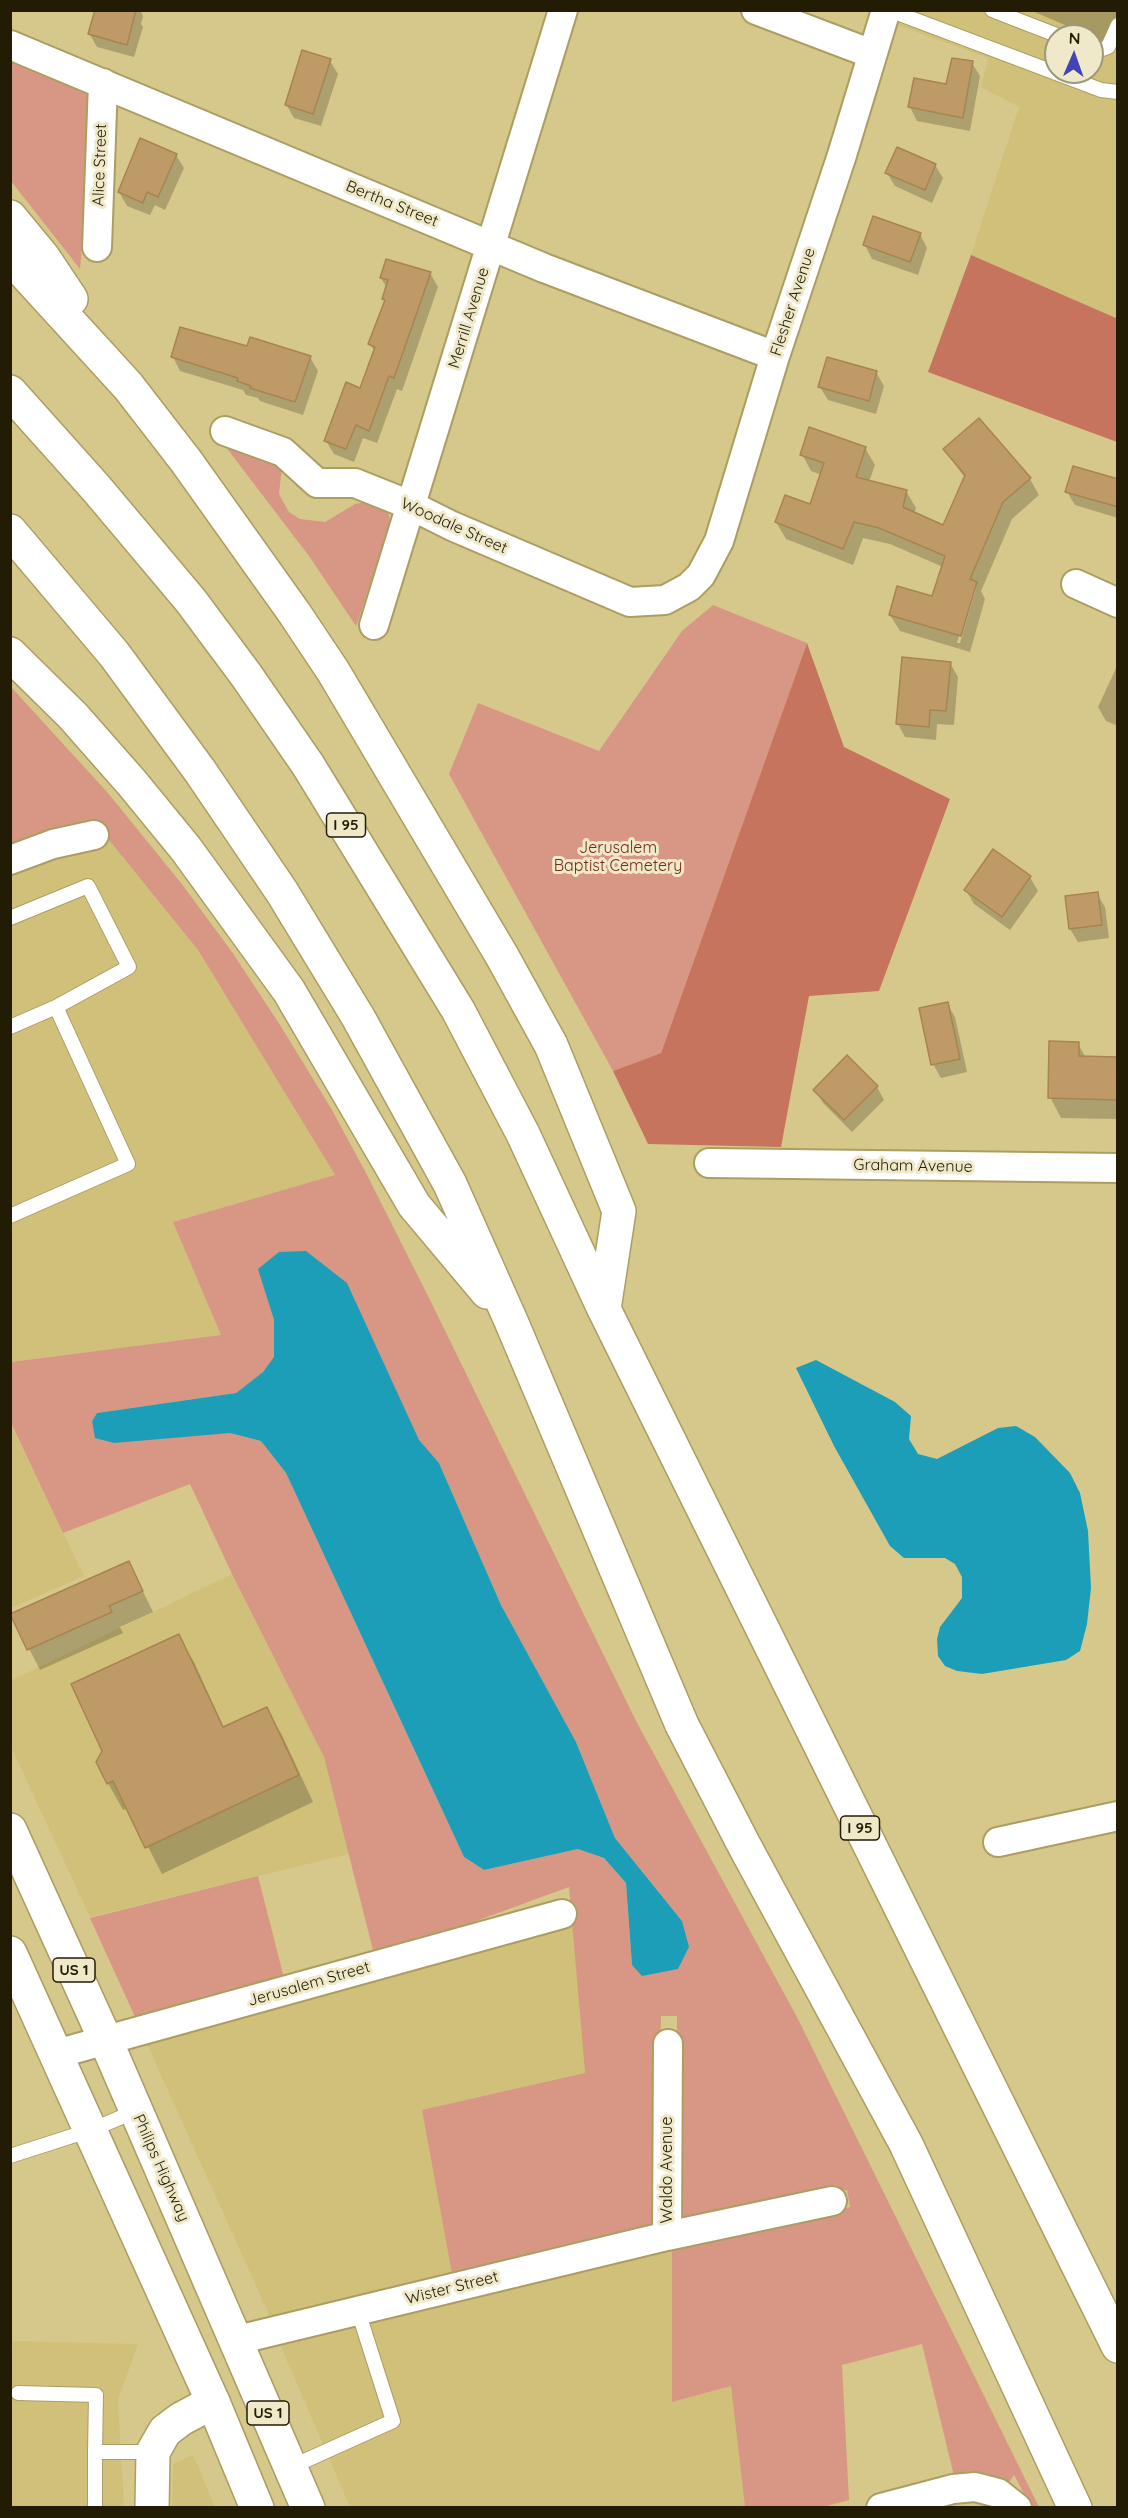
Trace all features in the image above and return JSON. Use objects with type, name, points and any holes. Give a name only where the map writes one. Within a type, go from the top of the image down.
[{"type":"main road","points":[[10,217],[43,257],[128,386],[186,461],[333,671],[502,956],[551,1045],[619,1211],[604,1309]]},
{"type":"main road","points":[[10,257],[128,386]]},
{"type":"main road","name":"I 95","points":[[10,392],[96,488],[191,602],[308,765],[458,1010],[523,1134],[604,1309],[1118,2346]]},
{"type":"main road","points":[[10,531],[114,654],[200,771],[282,892],[357,1017],[450,1184],[511,1321],[682,1725],[744,1845],[906,2144],[1075,2508]]},
{"type":"main road","points":[[10,654],[73,716],[186,849],[289,991],[414,1205],[511,1321]]},
{"type":"main road","name":"Philips Highway","points":[[10,1830],[106,2041],[308,2508]]},
{"type":"main road","name":"US 1","points":[[10,1953],[213,2402],[257,2508]]},
{"type":"main road","points":[[152,2508],[153,2452],[165,2431],[213,2402]]},
{"type":"street","name":"Merrill Avenue","points":[[374,625],[563,10]]},
{"type":"street","points":[[756,10],[872,54]]},
{"type":"street","name":"Flesher Avenue","points":[[688,587],[710,561],[719,541],[775,356],[888,10]]},
{"type":"street","name":"Bertha Street","points":[[10,45],[544,268],[775,356]]},
{"type":"street","name":"Alice Street","points":[[97,247],[103,83]]},
{"type":"street","name":"Woodale Street","points":[[225,431],[283,452],[317,483],[355,483],[630,602],[665,600],[688,587]]},
{"type":"street","points":[[1077,584],[1118,603]]},
{"type":"street","points":[[10,860],[52,844],[94,835]]},
{"type":"street","name":"Graham Avenue","points":[[709,1163],[1118,1168]]},
{"type":"street","points":[[998,1842],[1118,1816]]},
{"type":"street","name":"Jerusalem Street","points":[[56,2054],[562,1914]]},
{"type":"street","name":"Waldo Avenue","points":[[668,2044],[667,2236],[832,2200]]},
{"type":"street","name":"Wister Street","points":[[237,2340],[667,2236]]},
{"type":"street","points":[[881,2508],[954,2489],[975,2487],[1007,2500]]},
{"type":"lane","points":[[888,10],[1101,90],[1118,92]]},
{"type":"lane","points":[[992,10],[1044,30]]},
{"type":"lane","points":[[1104,48],[1108,47],[1118,25]]},
{"type":"lane","points":[[10,918],[88,886],[129,968],[10,1027]]},
{"type":"lane","points":[[10,1216],[128,1164],[56,1006]]},
{"type":"lane","points":[[10,2156],[91,2130],[136,2111]]},
{"type":"lane","points":[[291,2468],[393,2421],[358,2311]]},
{"type":"lane","points":[[18,2393],[96,2395],[95,2508]]},
{"type":"lane","points":[[95,2452],[153,2452]]},
{"type":"shaded area","points":[[902,11],[1117,11],[1116,318],[971,255],[1019,107],[981,87],[988,58],[897,25]]},
{"type":"shaded area","points":[[971,255],[1116,318],[1117,316],[1117,442],[928,372]]},
{"type":"shaded area","points":[[807,643],[844,747],[950,799],[879,991],[809,996],[781,1147],[648,1144],[613,1071],[661,1053]]},
{"type":"shaded area","points":[[91,818],[198,950],[335,1175],[173,1222],[222,1335],[11,1362],[11,849]]},
{"type":"shaded area","points":[[10,1423],[84,1576],[11,1608],[10,1608]]},
{"type":"shaded area","points":[[232,1574],[324,1757],[349,1854],[90,1917],[11,1747],[10,1681]]},
{"type":"shaded area","points":[[573,1926],[585,2073],[453,2279],[271,2319],[147,2044]]},
{"type":"shaded area","points":[[672,2249],[672,2402],[731,2386],[745,2507],[350,2507],[281,2347],[284,2341]]},
{"type":"shaded area","points":[[11,2341],[138,2344],[118,2399],[124,2507],[11,2508]]},
{"type":"shaded area","points":[[193,2455],[215,2507],[172,2507],[173,2464]]},
{"type":"green space","points":[[10,61],[96,91],[80,269],[11,181]]},
{"type":"green space","points":[[222,442],[282,467],[279,494],[289,512],[300,519],[325,522],[355,504],[365,502],[385,508],[389,515],[390,526],[356,626],[309,556]]},
{"type":"green space","name":"Jerusalem Baptist Cemetery","points":[[713,605],[807,643],[661,1053],[613,1071],[449,774],[478,703],[599,751],[682,631]]},
{"type":"green space","points":[[11,687],[108,793],[181,883],[232,952],[332,1110],[431,1302],[636,1721],[798,2019],[1039,2507],[1031,2507],[1014,2475],[1008,2484],[989,2474],[972,2471],[954,2476],[922,2344],[842,2365],[849,2500],[823,2507],[745,2507],[731,2386],[672,2402],[672,2249],[850,2207],[847,2190],[684,2221],[676,2188],[677,2016],[661,2016],[656,2231],[453,2279],[422,2110],[585,2073],[569,1887],[375,1958],[324,1757],[232,1574],[190,1484],[63,1533],[11,1423],[11,1362],[221,1335],[173,1222],[335,1175],[198,950],[92,819],[11,849]],"holes":[[[259,1269],[439,1463],[501,1605],[576,1742],[615,1838],[682,1921],[632,1965],[626,1883],[604,1858],[578,1849],[484,1870],[464,1857],[286,1473],[261,1441],[230,1433],[92,1421],[97,1413],[236,1393],[263,1372],[274,1358],[274,1320]]]},
{"type":"green space","points":[[258,1876],[285,1982],[136,2019],[90,1918]]},
{"type":"water","points":[[306,1251],[347,1283],[419,1440],[439,1463],[501,1605],[576,1742],[615,1838],[682,1921],[689,1947],[678,1969],[642,1976],[632,1965],[626,1883],[604,1858],[578,1849],[484,1870],[464,1857],[286,1473],[261,1441],[230,1433],[114,1443],[95,1438],[92,1421],[97,1413],[236,1393],[263,1372],[274,1357],[274,1320],[258,1269],[279,1252]]},
{"type":"water","points":[[816,1360],[895,1402],[911,1416],[909,1439],[918,1454],[937,1459],[998,1428],[1016,1426],[1035,1437],[1070,1473],[1080,1493],[1088,1531],[1091,1588],[1087,1624],[1080,1651],[1066,1660],[982,1674],[957,1671],[945,1666],[938,1656],[937,1639],[940,1627],[962,1598],[962,1577],[955,1564],[945,1558],[904,1558],[890,1546],[834,1446],[796,1368]]},
{"type":"building","points":[[95,10],[136,10],[127,45],[88,34]]},
{"type":"building","points":[[302,50],[331,59],[313,114],[285,105]]},
{"type":"building","points":[[952,58],[973,61],[963,118],[908,107],[914,78],[946,84]]},
{"type":"building","points":[[140,138],[177,154],[158,197],[147,192],[143,203],[118,192]]},
{"type":"building","points":[[897,147],[936,164],[925,190],[885,173]]},
{"type":"building","points":[[873,216],[921,233],[910,262],[863,245]]},
{"type":"building","points":[[386,259],[431,272],[394,378],[389,376],[369,431],[356,425],[346,449],[324,441],[346,382],[360,388],[375,347],[368,344],[385,300],[382,299],[388,280],[380,278]]},
{"type":"building","points":[[180,327],[247,346],[250,337],[311,356],[295,402],[250,388],[251,386],[237,381],[238,378],[171,357]]},
{"type":"building","points":[[827,357],[877,371],[869,401],[818,387]]},
{"type":"building","points":[[979,418],[1031,478],[1003,502],[970,579],[977,582],[961,636],[889,615],[897,586],[932,596],[945,556],[879,528],[854,522],[843,549],[775,522],[785,495],[810,504],[824,463],[800,455],[809,427],[866,447],[856,477],[907,490],[903,507],[943,525],[965,475],[943,449]]},
{"type":"building","points":[[1073,466],[1118,479],[1118,507],[1065,492]]},
{"type":"building","points":[[902,657],[951,662],[946,711],[930,710],[929,727],[896,724]]},
{"type":"building","points":[[993,849],[1031,876],[1002,917],[964,890]]},
{"type":"building","points":[[1098,892],[1102,925],[1069,929],[1065,896]]},
{"type":"building","points":[[948,1002],[960,1059],[931,1065],[919,1008]]},
{"type":"building","points":[[1049,1041],[1079,1042],[1079,1056],[1118,1057],[1118,1100],[1048,1098]]},
{"type":"building","points":[[847,1055],[878,1086],[844,1120],[813,1090]]},
{"type":"building","points":[[129,1561],[143,1591],[109,1606],[112,1612],[27,1650],[10,1614]]},
{"type":"building","points":[[179,1634],[223,1727],[267,1707],[299,1775],[145,1848],[113,1781],[107,1784],[96,1762],[102,1751],[71,1684]]}]
